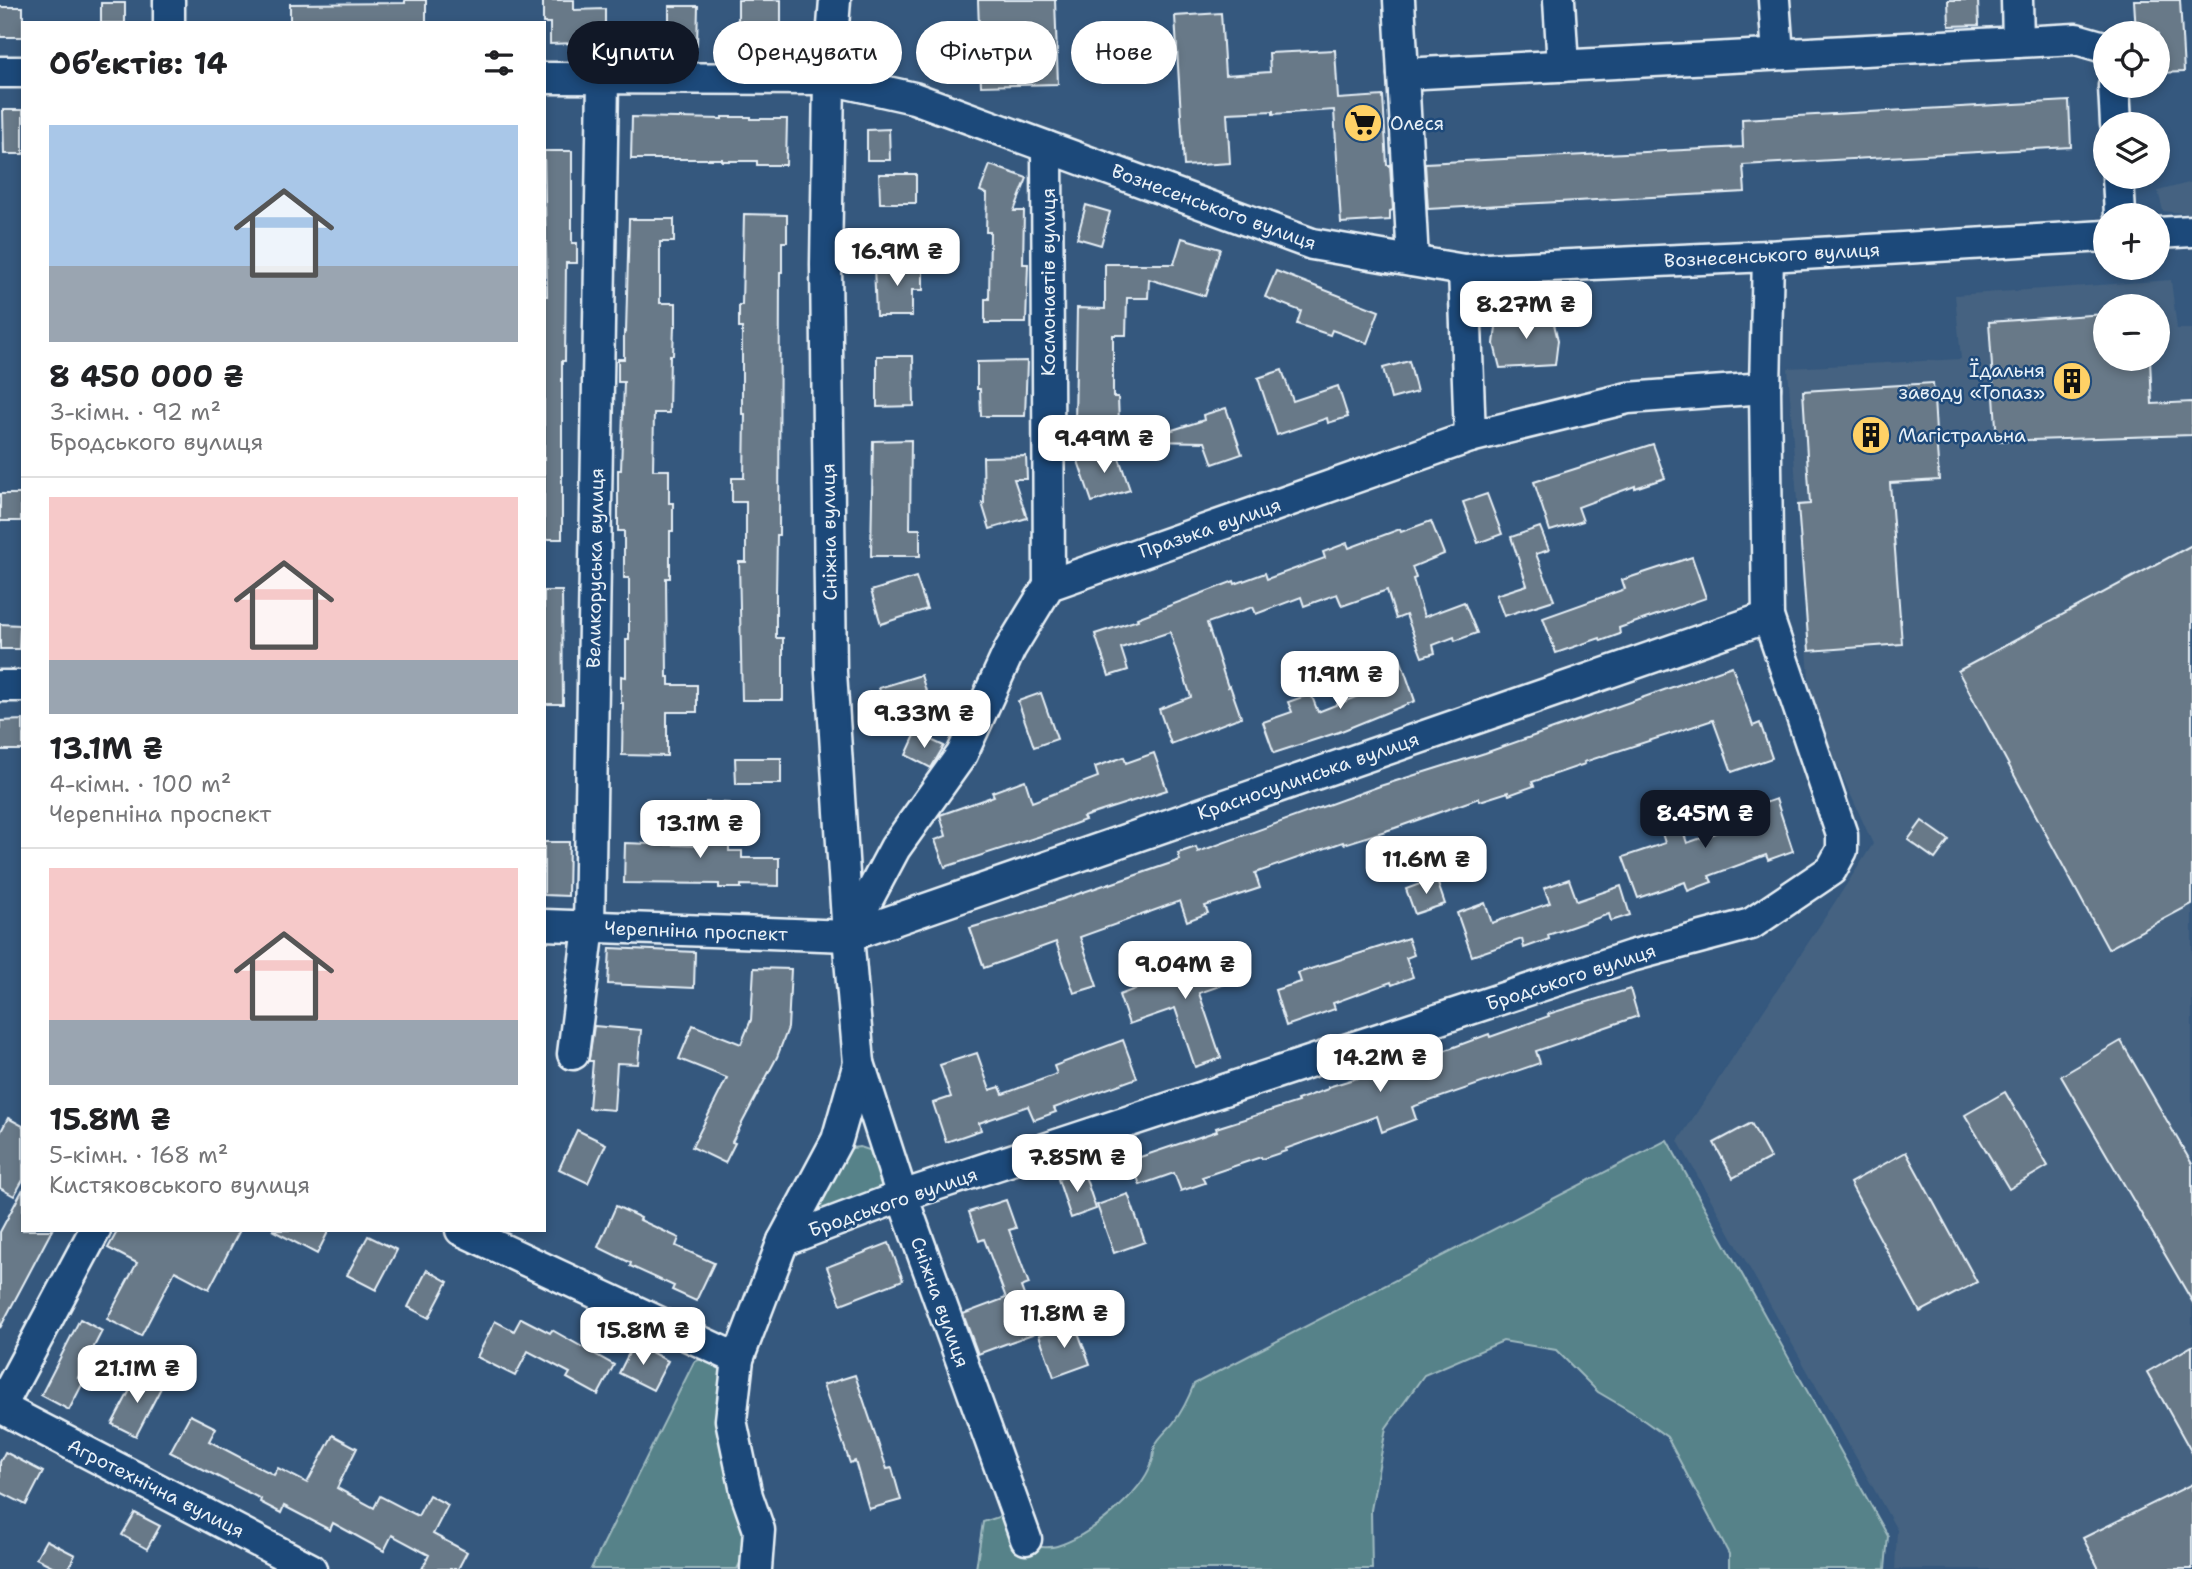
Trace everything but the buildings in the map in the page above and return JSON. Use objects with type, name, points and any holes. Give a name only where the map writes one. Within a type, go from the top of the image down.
[{"type":"street","points":[[169,0],[169,21]]},
{"type":"street","name":"Сніжна вулиця","points":[[833,21],[835,0]]},
{"type":"street","points":[[1399,0],[1413,261]]},
{"type":"street","points":[[1559,0],[1563,66]]},
{"type":"street","points":[[1774,0],[1777,54]]},
{"type":"street","points":[[2017,0],[2018,41]]},
{"type":"street","points":[[1403,75],[2018,41],[2076,39],[2093,44]]},
{"type":"street","points":[[0,72],[21,72]]},
{"type":"street","name":"Вознесенського вулиця","points":[[546,78],[567,79]]},
{"type":"street","name":"Великоруська вулиця","points":[[573,1055],[589,927],[603,84]]},
{"type":"street","name":"Сніжна вулиця","points":[[829,84],[825,265],[831,672],[859,1063],[902,1196],[1026,1539]]},
{"type":"street","name":"Вознесенського вулиця","points":[[851,84],[914,98],[1312,244],[1464,270],[2093,237]]},
{"type":"street","name":"Космонавтів вулиця","points":[[1047,147],[1049,585]]},
{"type":"street","points":[[1768,256],[1765,388],[1768,617]]},
{"type":"street","points":[[1464,270],[1470,437]]},
{"type":"street","name":"Празька вулиця","points":[[1049,585],[1470,437],[1628,398],[1765,388]]},
{"type":"street","points":[[848,936],[895,848],[962,754],[1010,649],[1049,585]]},
{"type":"street","name":"Красносулинська вулиця","points":[[848,936],[1768,617]]},
{"type":"street","name":"Бродського вулиця","points":[[783,1241],[902,1196],[1631,956],[1751,924],[1830,870],[1842,849],[1842,835],[1768,617]]},
{"type":"street","points":[[0,686],[21,686]]},
{"type":"street","name":"Черепніна проспект","points":[[546,925],[848,936]]},
{"type":"street","name":"Сніжна вулиця","points":[[756,1569],[759,1530],[747,1496],[731,1420],[738,1359],[783,1241],[837,1140],[859,1063]]},
{"type":"street","points":[[0,1407],[94,1232]]},
{"type":"street","points":[[465,1232],[738,1359]]},
{"type":"street","name":"Агротехнічна вулиця","points":[[0,1407],[311,1569]]},
{"type":"shaded area","points":[[2192,182],[2192,214],[2170,212],[2170,203],[2161,203],[2158,191]]},
{"type":"shaded area","points":[[2171,280],[2177,329],[2192,329],[2192,1569],[1895,1569],[1897,1530],[1678,1141],[1873,844],[1811,707],[1788,368],[1961,359],[1955,295]]},
{"type":"green space","points":[[1667,1140],[1888,1536],[1885,1569],[1729,1569],[1729,1554],[1667,1437],[1598,1392],[1556,1350],[1503,1341],[1424,1375],[1386,1428],[1371,1510],[1372,1569],[976,1569],[983,1522],[1017,1511],[1036,1547],[1052,1547],[1070,1541],[1112,1513],[1146,1475],[1153,1459],[1155,1445],[1180,1413],[1194,1384]]},
{"type":"green space","points":[[860,1147],[875,1152],[888,1190],[822,1213],[817,1208],[841,1155],[852,1148]]},
{"type":"green space","points":[[708,1356],[723,1360],[744,1520],[745,1553],[737,1569],[591,1569],[694,1362]]},
{"type":"place","name":"Олеся","points":[[1363,123]]},
{"type":"place","name":"Їдальня заводу «Топаз»","points":[[2072,381]]},
{"type":"place","name":"Магістральна","points":[[1871,435]]}]
